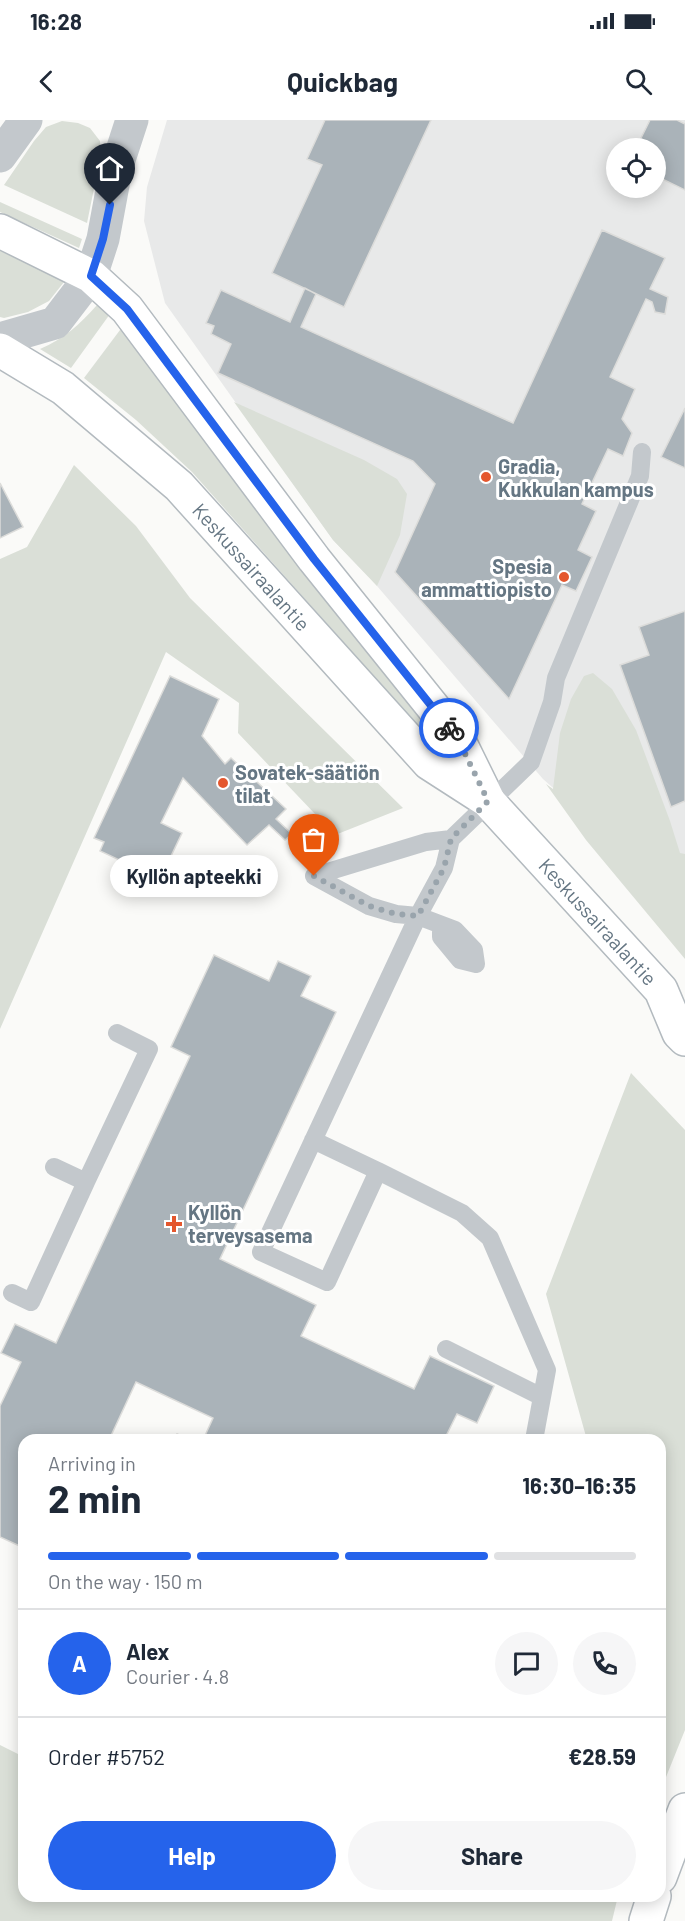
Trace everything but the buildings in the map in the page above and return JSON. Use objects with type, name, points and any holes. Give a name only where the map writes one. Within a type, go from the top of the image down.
[{"type":"main road","name":"Keskussairaalantie","points":[[0,231],[91,276],[127,309],[314,559],[457,737],[488,801]]},
{"type":"main road","name":"Keskussairaalantie","points":[[0,350],[63,388],[179,486],[429,763],[488,801],[673,994],[679,1033],[685,1039]]},
{"type":"main road","points":[[666,1861],[685,1810]]},
{"type":"main road","points":[[646,1921],[652,1902]]},
{"type":"street","points":[[0,156],[26,120]]},
{"type":"street","points":[[0,339],[55,323],[91,276],[103,239],[116,169],[132,120]]},
{"type":"lane","points":[[378,1171],[327,1282],[261,1252],[418,916],[444,868],[451,839],[531,762],[552,702],[556,678],[640,476],[642,452]]},
{"type":"lane","points":[[441,926],[418,916],[396,914],[369,906],[314,876],[426,842],[451,839]]},
{"type":"lane","points":[[12,1293],[31,1302],[149,1048],[117,1033]]},
{"type":"lane","points":[[313,1140],[462,1213],[490,1238],[548,1370],[535,1434]]},
{"type":"lane","points":[[54,1167],[86,1182]]},
{"type":"lane","points":[[446,1350],[542,1397]]},
{"type":"shaded area","name":"Gradia, Kukkulan kampus","points":[[167,120],[685,120],[685,854],[680,854],[656,879],[543,779],[371,579],[333,540],[165,303],[144,221],[147,187]]},
{"type":"shaded area","points":[[62,121],[78,123],[90,128],[100,141],[101,154],[87,223],[4,185],[46,127]]},
{"type":"shaded area","points":[[0,202],[82,239],[79,248],[0,212]]},
{"type":"shaded area","points":[[0,246],[53,271],[64,282],[49,301],[28,312],[0,317]]},
{"type":"shaded area","points":[[97,305],[110,314],[71,368],[40,349],[57,341]]},
{"type":"shaded area","points":[[123,326],[203,427],[279,539],[347,626],[441,737],[433,743],[192,472],[136,420],[84,378]]},
{"type":"shaded area","points":[[234,402],[364,460],[397,479],[407,494],[400,535],[377,586],[333,540]]},
{"type":"shaded area","points":[[74,465],[136,526],[190,598],[403,808],[335,835],[238,733],[239,703],[166,652],[0,1029],[0,559],[27,547]]},
{"type":"shaded area","points":[[593,673],[612,689],[636,730],[680,853],[685,854],[685,959],[586,840],[546,784],[553,789],[560,733],[571,699],[584,676]]},
{"type":"shaded area","points":[[631,1073],[685,1130],[685,1730],[666,1777],[666,1434],[585,1434],[546,1294]]},
{"type":"shaded area","points":[[0,1745],[18,1754],[18,1902],[617,1902],[612,1921],[0,1921]]},
{"type":"way so far","points":[[314,876],[369,906],[396,914],[418,916],[444,868],[451,839],[488,801],[457,737],[449,728]]},
{"type":"place","name":"Gradia, Kukkulan kampus","points":[[486,477]]},
{"type":"place","name":"Spesia ammattiopisto","points":[[564,577]]},
{"type":"place","name":"Sovatek-säätiön tilat","points":[[223,783]]},
{"type":"place","name":"Kyllön apteekki","points":[[314,876]]},
{"type":"place","name":"Kyllön terveysasema","points":[[174,1224]]},
{"type":"route","points":[[110,205],[103,239],[91,276],[127,309],[314,559],[449,728]]}]
